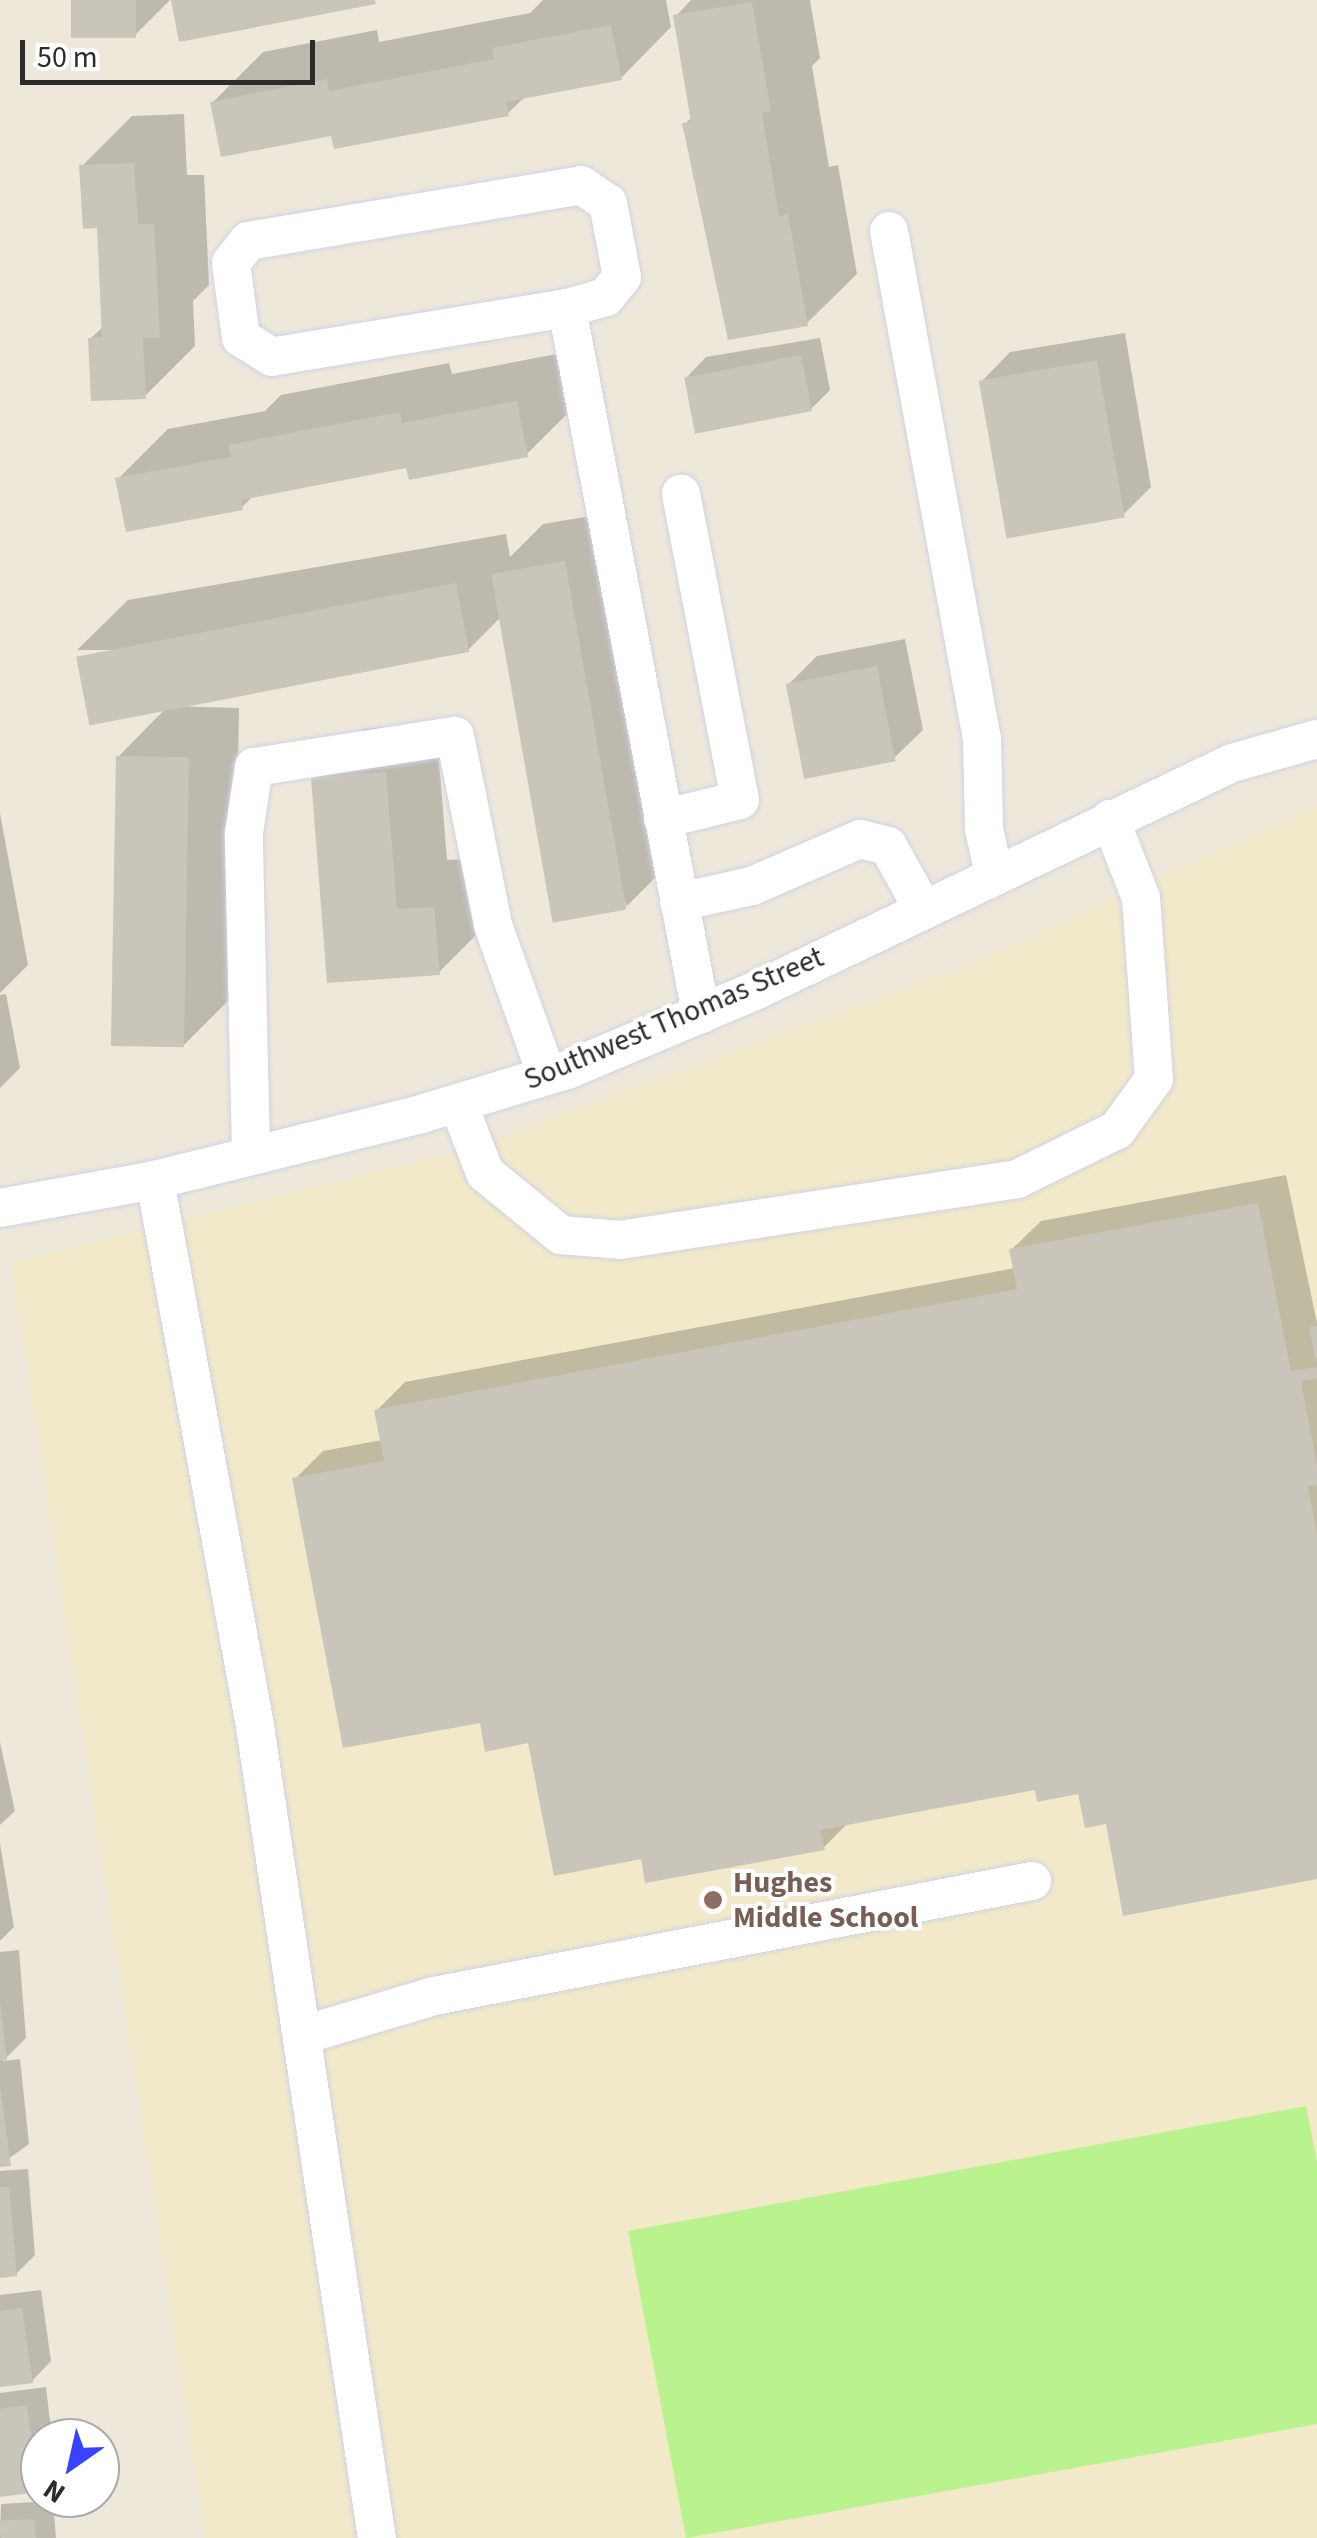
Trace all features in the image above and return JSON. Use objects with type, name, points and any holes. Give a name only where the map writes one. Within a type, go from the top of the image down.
[{"type":"street","points":[[581,185],[608,203],[622,277],[606,297],[567,308],[272,358],[241,338],[232,263],[248,241],[581,185]]},
{"type":"street","points":[[889,232],[982,739],[984,829],[994,874]]},
{"type":"street","points":[[567,308],[701,1014]]},
{"type":"street","points":[[662,819],[740,800],[681,494]]},
{"type":"street","points":[[251,1153],[244,833],[254,767],[455,736],[494,925],[548,1076]]},
{"type":"street","name":"Southwest Thomas Street","points":[[0,1208],[154,1180],[458,1103],[548,1076],[701,1014],[1232,763],[1317,740]]},
{"type":"street","points":[[458,1103],[485,1173],[560,1235],[620,1240],[1016,1179],[1117,1130],[1154,1078],[1141,898],[1110,819]]},
{"type":"street","points":[[678,902],[752,886],[860,839],[888,846],[922,909]]},
{"type":"street","points":[[154,1180],[255,1726],[377,2538]]},
{"type":"street","points":[[304,2035],[434,1996],[1032,1881]]},
{"type":"shaded area","name":"Hughes Middle School","points":[[1317,806],[1317,2538],[205,2538],[11,1263],[473,1147],[974,963]]},
{"type":"green space","points":[[1306,2106],[1317,2162],[1317,2424],[686,2538],[628,2231]]},
{"type":"building","points":[[71,0],[136,0],[136,38],[71,38]]},
{"type":"building","points":[[171,0],[375,0],[376,4],[179,42]]},
{"type":"building","points":[[752,2],[771,111],[762,113],[779,216],[788,214],[808,326],[728,340],[682,123],[691,122],[673,15]]},
{"type":"building","points":[[611,25],[622,80],[506,102],[509,116],[334,149],[331,136],[221,157],[210,102],[327,79],[329,91],[494,59],[492,48]]},
{"type":"building","points":[[134,163],[138,224],[154,224],[160,338],[143,338],[146,399],[91,401],[88,338],[102,337],[97,228],[83,229],[79,165]]},
{"type":"building","points":[[801,355],[812,411],[695,434],[684,378]]},
{"type":"building","points":[[1097,360],[1125,518],[1007,538],[979,381]]},
{"type":"building","points":[[517,401],[528,457],[409,480],[406,468],[241,500],[243,510],[126,532],[115,478],[231,457],[228,445],[400,412],[402,423]]},
{"type":"building","points":[[565,561],[626,910],[553,923],[491,574]]},
{"type":"building","points":[[456,583],[469,652],[89,726],[76,657]]},
{"type":"building","points":[[877,666],[896,761],[804,779],[786,684]]},
{"type":"building","points":[[116,756],[189,757],[184,1047],[111,1046]]},
{"type":"building","points":[[386,772],[397,909],[434,907],[440,975],[327,983],[311,778]]},
{"type":"building","points":[[1258,1203],[1291,1371],[1317,1367],[1317,1378],[1301,1381],[1317,1466],[1317,1485],[1308,1486],[1317,1535],[1317,1879],[1123,1916],[1106,1824],[1085,1828],[1078,1794],[1037,1802],[1035,1790],[820,1830],[825,1850],[645,1883],[641,1859],[554,1876],[528,1743],[485,1752],[480,1723],[343,1748],[292,1478],[384,1461],[374,1410],[1017,1289],[1009,1249]]},
{"type":"building","points":[[1317,1326],[1317,1358],[1315,1359],[1309,1327]]},
{"type":"building","points":[[0,2000],[7,2060],[0,2060]]},
{"type":"building","points":[[0,2086],[11,2166],[0,2167]]},
{"type":"building","points":[[0,2187],[9,2187],[17,2276],[0,2278]]},
{"type":"building","points":[[22,2308],[33,2383],[0,2387],[0,2311]]},
{"type":"building","points":[[27,2405],[29,2418],[20,2418],[20,2494],[0,2497],[0,2409]]},
{"type":"building","points":[[35,2519],[36,2538],[1,2538],[0,2521]]},
{"type":"place","name":"Hughes Middle School","points":[[713,1900]]}]
